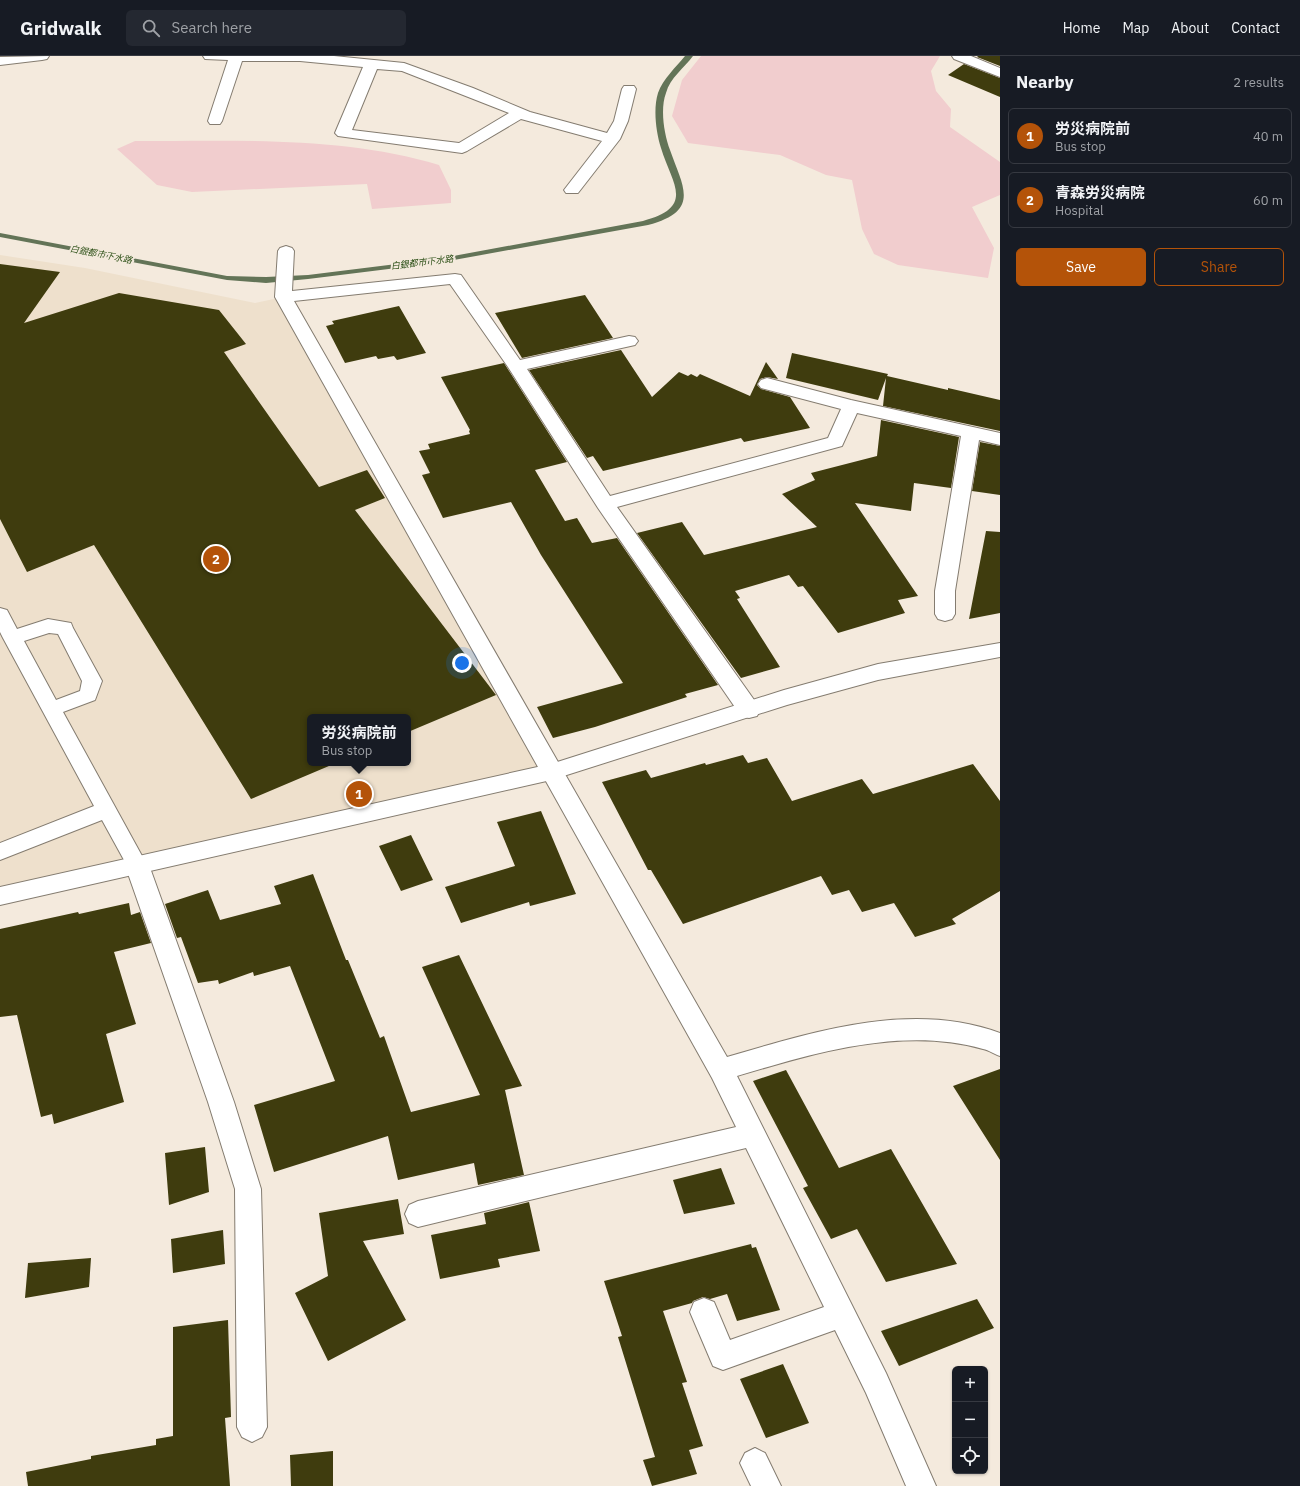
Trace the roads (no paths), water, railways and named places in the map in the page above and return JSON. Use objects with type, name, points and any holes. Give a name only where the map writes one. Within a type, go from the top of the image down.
[{"type":"street","points":[[0,61],[42,56]]},
{"type":"street","points":[[210,56],[300,57],[372,64],[407,61],[468,91],[520,113],[612,139]]},
{"type":"street","points":[[216,121],[236,56]]},
{"type":"street","points":[[959,56],[1000,73]]},
{"type":"street","points":[[372,64],[343,133],[462,148],[520,113]]},
{"type":"street","points":[[572,190],[612,139],[621,121],[629,89]]},
{"type":"street","points":[[286,251],[283,297],[721,1070],[876,1383],[921,1486]]},
{"type":"street","points":[[283,297],[455,279],[516,366],[606,504],[749,710]]},
{"type":"street","points":[[516,366],[628,341]]},
{"type":"street","points":[[767,384],[851,406],[1000,439]]},
{"type":"street","points":[[606,504],[835,442],[851,406]]},
{"type":"street","points":[[945,614],[945,591],[971,432]]},
{"type":"street","points":[[0,896],[551,772],[749,710],[878,672],[1000,650]]},
{"type":"street","points":[[137,865],[221,1102],[248,1189],[252,1427]]},
{"type":"street","points":[[721,1070],[809,1044],[907,1029],[949,1031],[994,1040],[1000,1045]]},
{"type":"street","points":[[418,1214],[753,1135]]},
{"type":"street","points":[[704,1312],[723,1356],[842,1314]]},
{"type":"lane","points":[[0,615],[137,865]]},
{"type":"lane","points":[[12,638],[48,626],[64,628],[92,681],[88,696],[52,710]]},
{"type":"lane","points":[[0,852],[106,809]]},
{"type":"waterway","name":"白銀都市下水路","points":[[0,235],[227,278],[266,280],[308,277],[437,261],[646,223],[669,214],[677,206],[680,199],[677,176],[665,148],[660,120],[660,105],[662,93],[667,83],[689,56]]},
{"type":"place","name":"青森労災病院","points":[[216,559]]},
{"type":"place","name":"労災病院前","points":[[359,794]]}]
